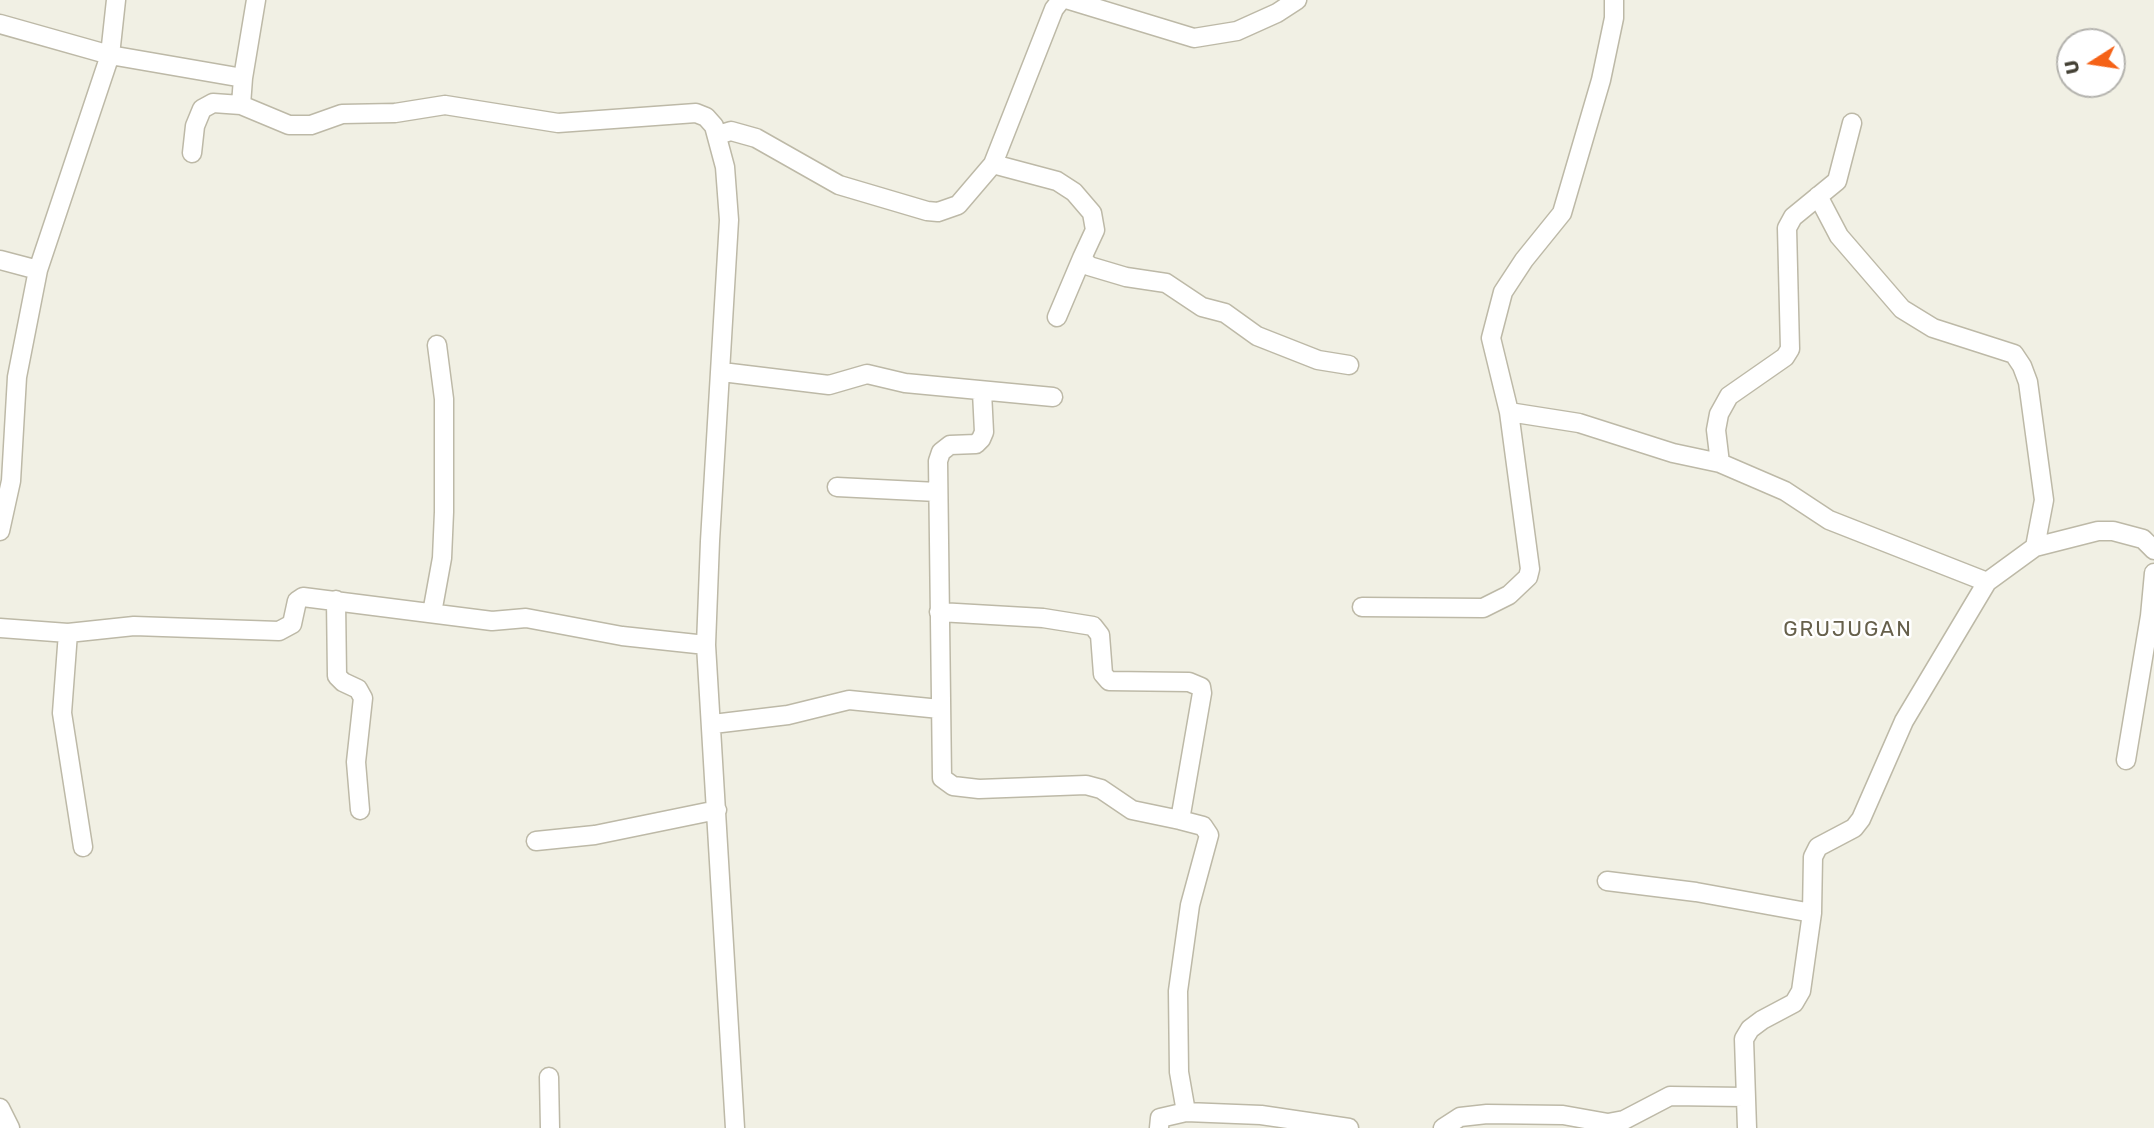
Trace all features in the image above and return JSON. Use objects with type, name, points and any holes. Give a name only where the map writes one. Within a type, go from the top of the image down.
[{"type":"street","points":[[0,531],[11,481],[17,377],[38,270],[110,55],[116,0]]},
{"type":"street","points":[[241,105],[256,0]]},
{"type":"street","points":[[718,135],[741,132],[839,185],[938,212],[949,210],[968,197],[993,164],[1038,52],[1062,3],[1194,38],[1237,31],[1278,13],[1297,0]]},
{"type":"street","points":[[1362,607],[1483,608],[1509,596],[1528,577],[1530,569],[1509,412],[1491,338],[1495,311],[1503,292],[1524,260],[1562,213],[1601,80],[1614,18],[1614,0]]},
{"type":"street","points":[[0,24],[110,55],[243,79]]},
{"type":"street","points":[[192,153],[195,126],[202,109],[213,103],[241,105],[289,125],[302,126],[342,114],[396,113],[446,105],[558,123],[696,113],[706,117],[718,135],[725,167],[729,220],[706,645],[713,724],[735,1128]]},
{"type":"street","points":[[1720,463],[1716,430],[1729,396],[1743,384],[1766,372],[1790,349],[1787,228],[1793,217],[1838,181],[1852,123]]},
{"type":"street","points":[[993,164],[1058,181],[1074,192],[1092,213],[1095,223],[1057,317]]},
{"type":"street","points":[[1818,196],[1839,236],[1902,309],[1933,328],[2014,354],[2022,366],[2028,382],[2044,500],[2035,547]]},
{"type":"street","points":[[1082,258],[1097,270],[1166,284],[1202,307],[1233,317],[1257,336],[1318,360],[1349,365]]},
{"type":"street","points":[[0,260],[38,270]]},
{"type":"street","points":[[432,613],[442,558],[444,512],[444,399],[437,345]]},
{"type":"street","points":[[722,372],[829,385],[867,374],[905,383],[1053,397]]},
{"type":"street","points":[[982,392],[984,432],[981,439],[976,444],[950,445],[941,452],[937,492],[940,769],[947,783],[979,789],[1086,785],[1101,789],[1132,810],[1203,826],[1209,835],[1190,905],[1178,991],[1179,1072],[1186,1112]]},
{"type":"street","points":[[1509,412],[1579,423],[1673,453],[1720,463],[1785,491],[1829,520],[1987,582]]},
{"type":"street","points":[[837,487],[937,492]]},
{"type":"street","points":[[1747,1128],[1744,1039],[1750,1029],[1762,1020],[1794,1003],[1801,991],[1812,913],[1811,870],[1818,847],[1854,828],[1861,819],[1904,721],[1987,582],[2035,547],[2055,540],[2113,531],[2143,540],[2154,550]]},
{"type":"street","points":[[2126,760],[2150,616],[2154,573]]},
{"type":"street","points":[[0,628],[68,633],[134,626],[285,631],[292,624],[299,598],[336,600],[492,621],[526,618],[622,636],[706,645]]},
{"type":"street","points":[[336,600],[337,676],[343,682],[359,689],[363,698],[356,762],[360,810]]},
{"type":"street","points":[[939,612],[1043,618],[1093,626],[1100,635],[1105,679],[1189,682],[1200,687],[1202,693],[1181,820]]},
{"type":"street","points":[[68,633],[62,713],[83,847]]},
{"type":"street","points":[[713,724],[788,715],[849,700],[940,709]]},
{"type":"street","points":[[536,841],[595,835],[717,810]]},
{"type":"street","points":[[1607,881],[1696,892],[1812,913]]},
{"type":"street","points":[[549,1077],[550,1128]]},
{"type":"street","points":[[1443,1128],[1469,1115],[1619,1125],[1670,1096],[1744,1097]]},
{"type":"street","points":[[0,1108],[10,1128]]},
{"type":"street","points":[[1159,1128],[1160,1118],[1186,1112],[1261,1115],[1349,1128]]},
{"type":"district","name":"GRUJUGAN","points":[[1848,630]]}]
